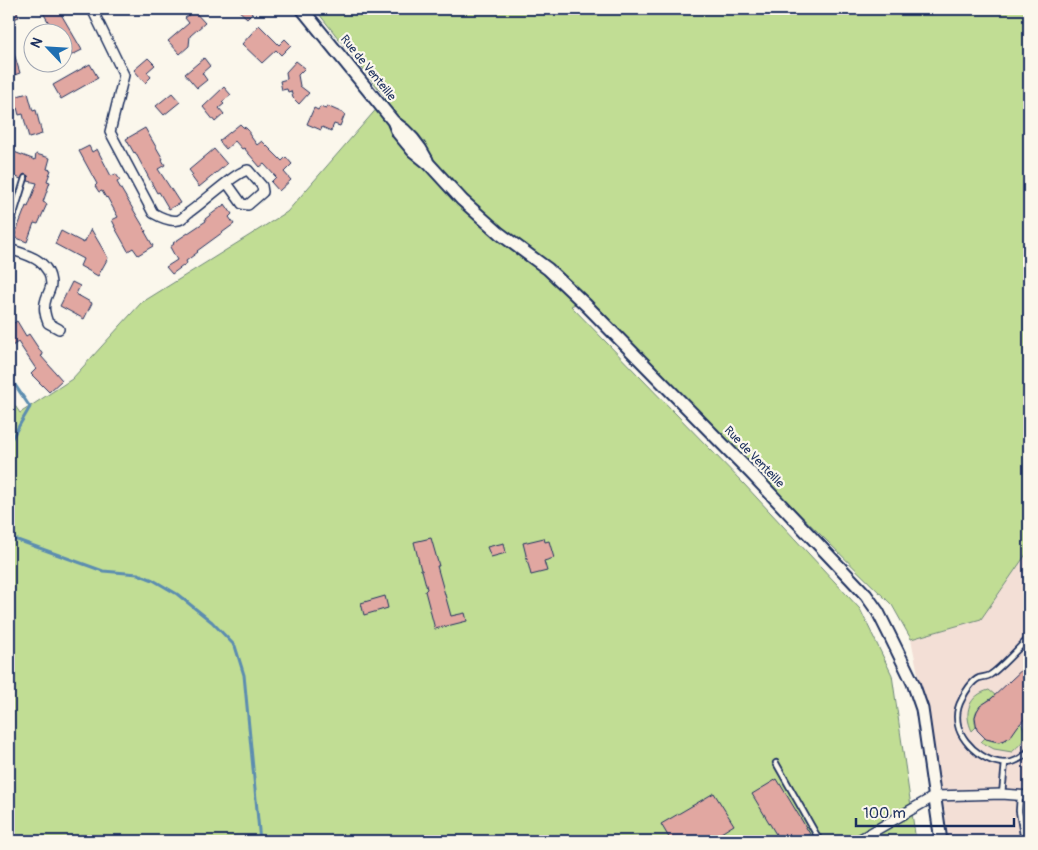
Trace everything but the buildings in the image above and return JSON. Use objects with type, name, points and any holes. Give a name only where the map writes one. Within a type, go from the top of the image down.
[{"type":"street","points":[[92,9],[124,75],[110,132],[153,213],[165,219],[178,220],[227,183]]},
{"type":"street","name":"Rue de Venteille","points":[[302,9],[393,121],[405,128],[420,146],[429,164],[462,200],[499,233],[548,269],[586,306],[751,473],[866,595],[878,612],[913,683],[922,709],[941,841]]},
{"type":"street","points":[[9,249],[42,262],[51,285],[44,310],[48,323],[59,328]]},
{"type":"street","points":[[857,841],[935,796],[1002,794],[1025,796]]},
{"type":"lane","points":[[9,230],[25,178]]},
{"type":"lane","points":[[1029,638],[990,675],[976,679],[962,699],[957,712],[958,725],[962,736],[982,756],[1006,763],[1017,761],[1029,750]]},
{"type":"lane","points":[[776,763],[820,841]]},
{"type":"lane","points":[[1002,794],[1006,763]]},
{"type":"lane","points":[[1024,841],[1019,811],[1025,796]]},
{"type":"shaded area","points":[[1029,550],[1029,841],[949,841],[940,783],[911,639],[981,619]]},
{"type":"green space","points":[[315,9],[1029,9],[1029,550],[981,619],[911,639],[892,605],[757,472],[589,298],[571,306],[744,484],[860,609],[892,675],[916,841],[9,841],[9,397],[20,413],[72,379],[141,303],[287,212],[386,98]]},
{"type":"green space","points":[[989,690],[995,695],[977,711],[975,715],[976,727],[972,731],[969,724],[968,711],[972,700],[982,692]]},
{"type":"green space","points":[[1020,723],[1025,731],[1024,739],[1012,752],[994,749],[981,742],[985,738],[997,742],[1002,741]]},
{"type":"waterway","points":[[9,376],[30,407],[9,443]]},
{"type":"waterway","points":[[9,537],[103,571],[138,574],[153,580],[177,594],[212,622],[235,646],[244,675],[260,841]]}]
